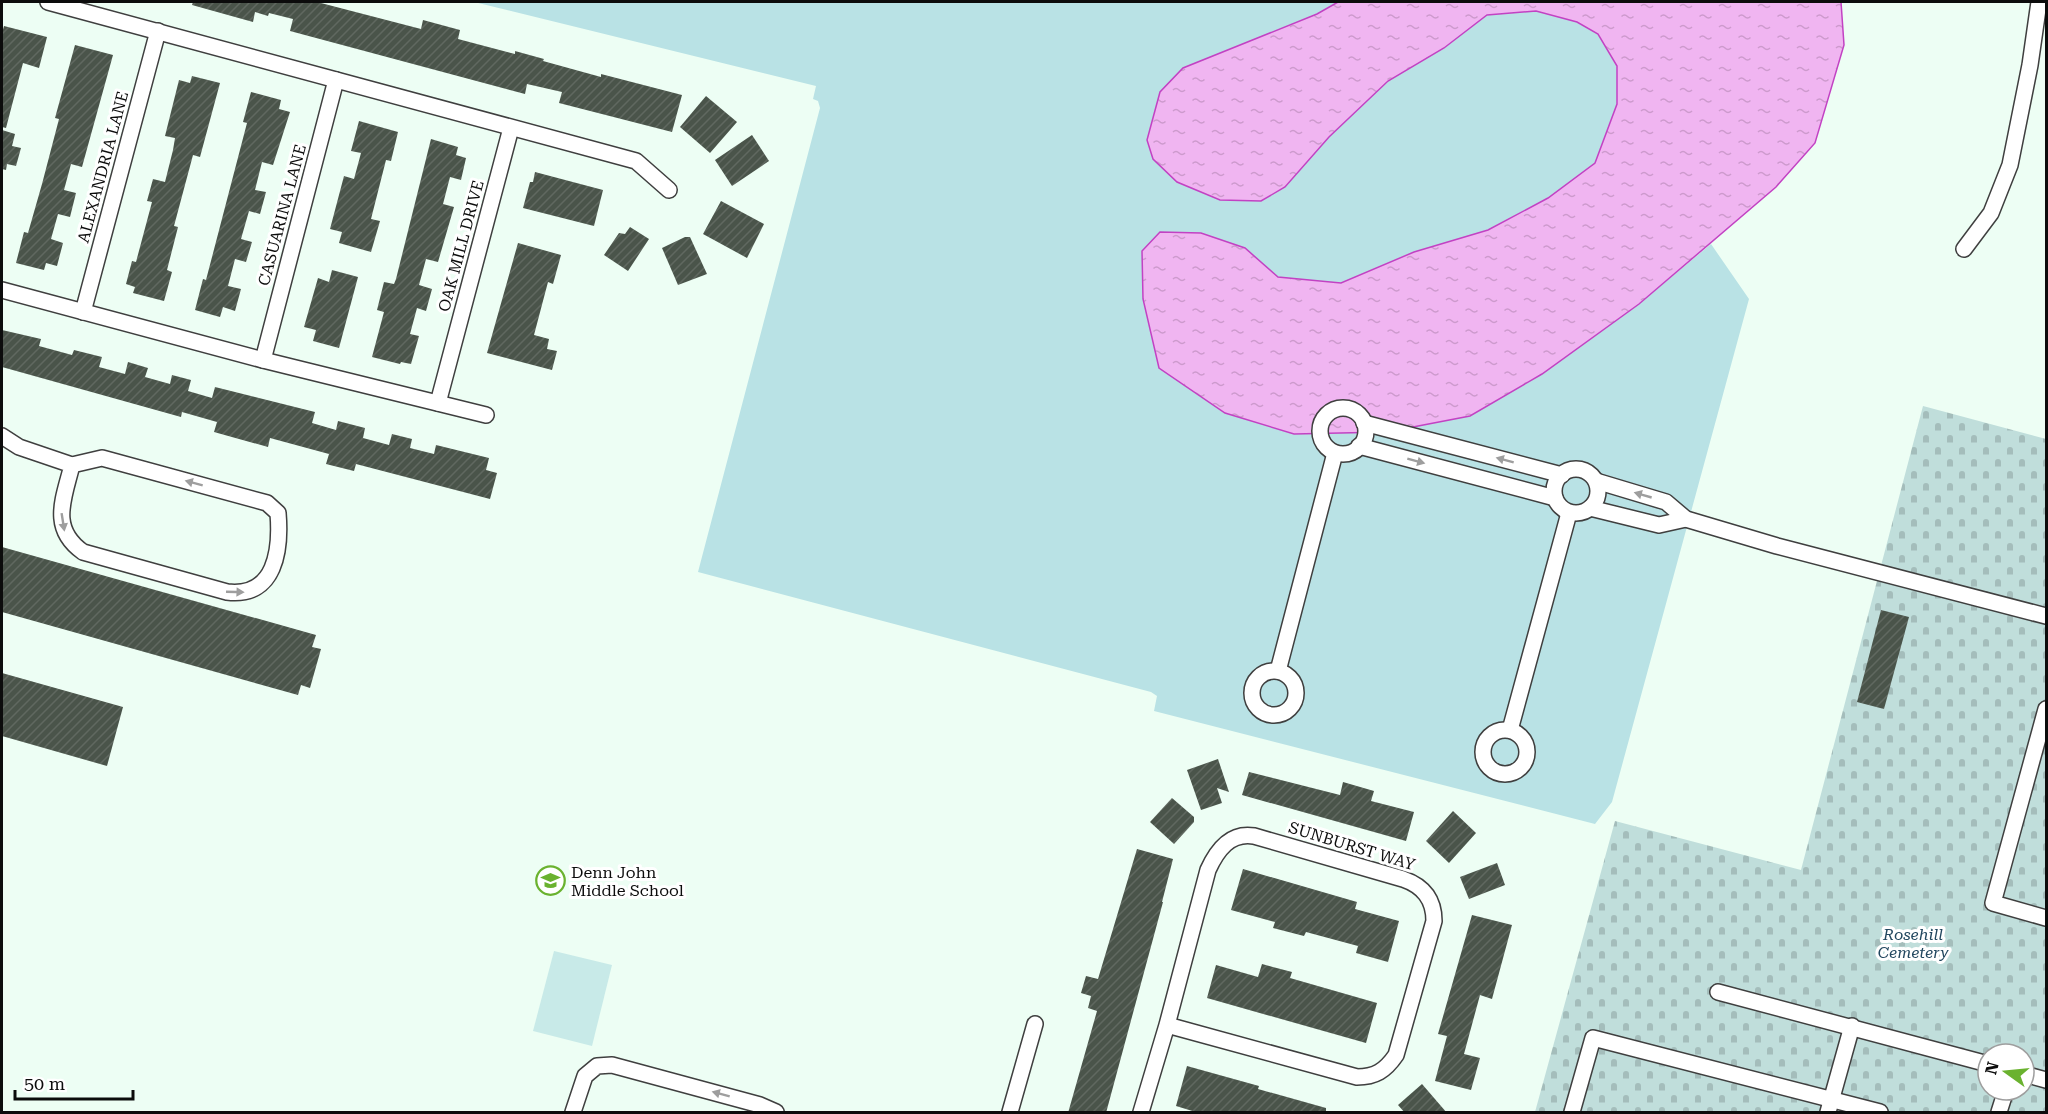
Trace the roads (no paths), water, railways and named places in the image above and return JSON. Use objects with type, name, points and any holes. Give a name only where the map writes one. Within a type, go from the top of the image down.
[{"type":"street","points":[[48,2],[636,161],[669,190]]},
{"type":"street","points":[[1964,249],[1991,213],[2010,165],[2030,65],[2039,2]]},
{"type":"street","name":"ALEXANDRIA LANE","points":[[83,312],[158,31]]},
{"type":"street","name":"CASUARINA LANE","points":[[263,360],[336,80]]},
{"type":"street","name":"OAK MILL DRIVE","points":[[438,403],[511,128]]},
{"type":"street","points":[[2,290],[263,360],[486,415]]},
{"type":"street","points":[[1340,408],[1355,411],[1364,423],[1365,437],[1359,446],[1350,453],[1335,453],[1324,444],[1320,429],[1326,415],[1340,408]]},
{"type":"street","points":[[1364,423],[1562,474]]},
{"type":"street","points":[[2,436],[19,447],[72,465],[102,458],[267,503],[278,513],[280,536],[273,566],[260,585],[249,591],[238,593],[227,592],[83,552],[67,537],[61,517],[72,465]]},
{"type":"street","points":[[1359,446],[1555,498]]},
{"type":"street","points":[[1278,671],[1335,453]]},
{"type":"street","points":[[1596,481],[1598,496],[1590,508],[1577,514],[1563,509],[1555,498],[1555,483],[1562,474],[1572,469],[1579,469],[1586,471],[1596,481],[1666,502],[1686,519],[1777,546],[2046,616]]},
{"type":"street","points":[[1590,508],[1659,525],[1686,519]]},
{"type":"street","points":[[1510,730],[1569,513]]},
{"type":"street","points":[[2046,709],[1993,903],[2046,918]]},
{"type":"street","name":"SUNBURST WAY","points":[[1141,1113],[1208,870],[1220,848],[1237,836],[1254,836],[1415,883],[1430,899],[1434,909],[1434,921],[1396,1055],[1379,1073],[1370,1077],[1357,1077],[1167,1025]]},
{"type":"street","points":[[1718,992],[1976,1061]]},
{"type":"street","points":[[1010,1113],[1035,1024]]},
{"type":"street","points":[[1830,1106],[1852,1026]]},
{"type":"street","points":[[1572,1113],[1593,1038],[1830,1106],[1880,1113]]},
{"type":"street","points":[[573,1113],[585,1076],[597,1066],[612,1065],[760,1105],[776,1113]]},
{"type":"water","points":[[1338,2],[1841,2],[1844,45],[1815,143],[1776,187],[1639,304],[1542,374],[1470,416],[1387,432],[1294,434],[1225,413],[1159,368],[1143,299],[1142,251],[1160,232],[1201,233],[1245,248],[1278,277],[1341,283],[1414,252],[1488,230],[1548,198],[1595,163],[1617,104],[1617,66],[1598,34],[1577,22],[1536,11],[1487,15],[1444,48],[1388,81],[1329,137],[1285,187],[1261,201],[1220,200],[1177,182],[1153,159],[1147,140],[1160,92],[1183,68],[1317,14]]},
{"type":"place","name":"Denn John Middle School","points":[[550,881]]},
{"type":"park label","name":"Rosehill Cemetery","points":[[1913,943]]}]
